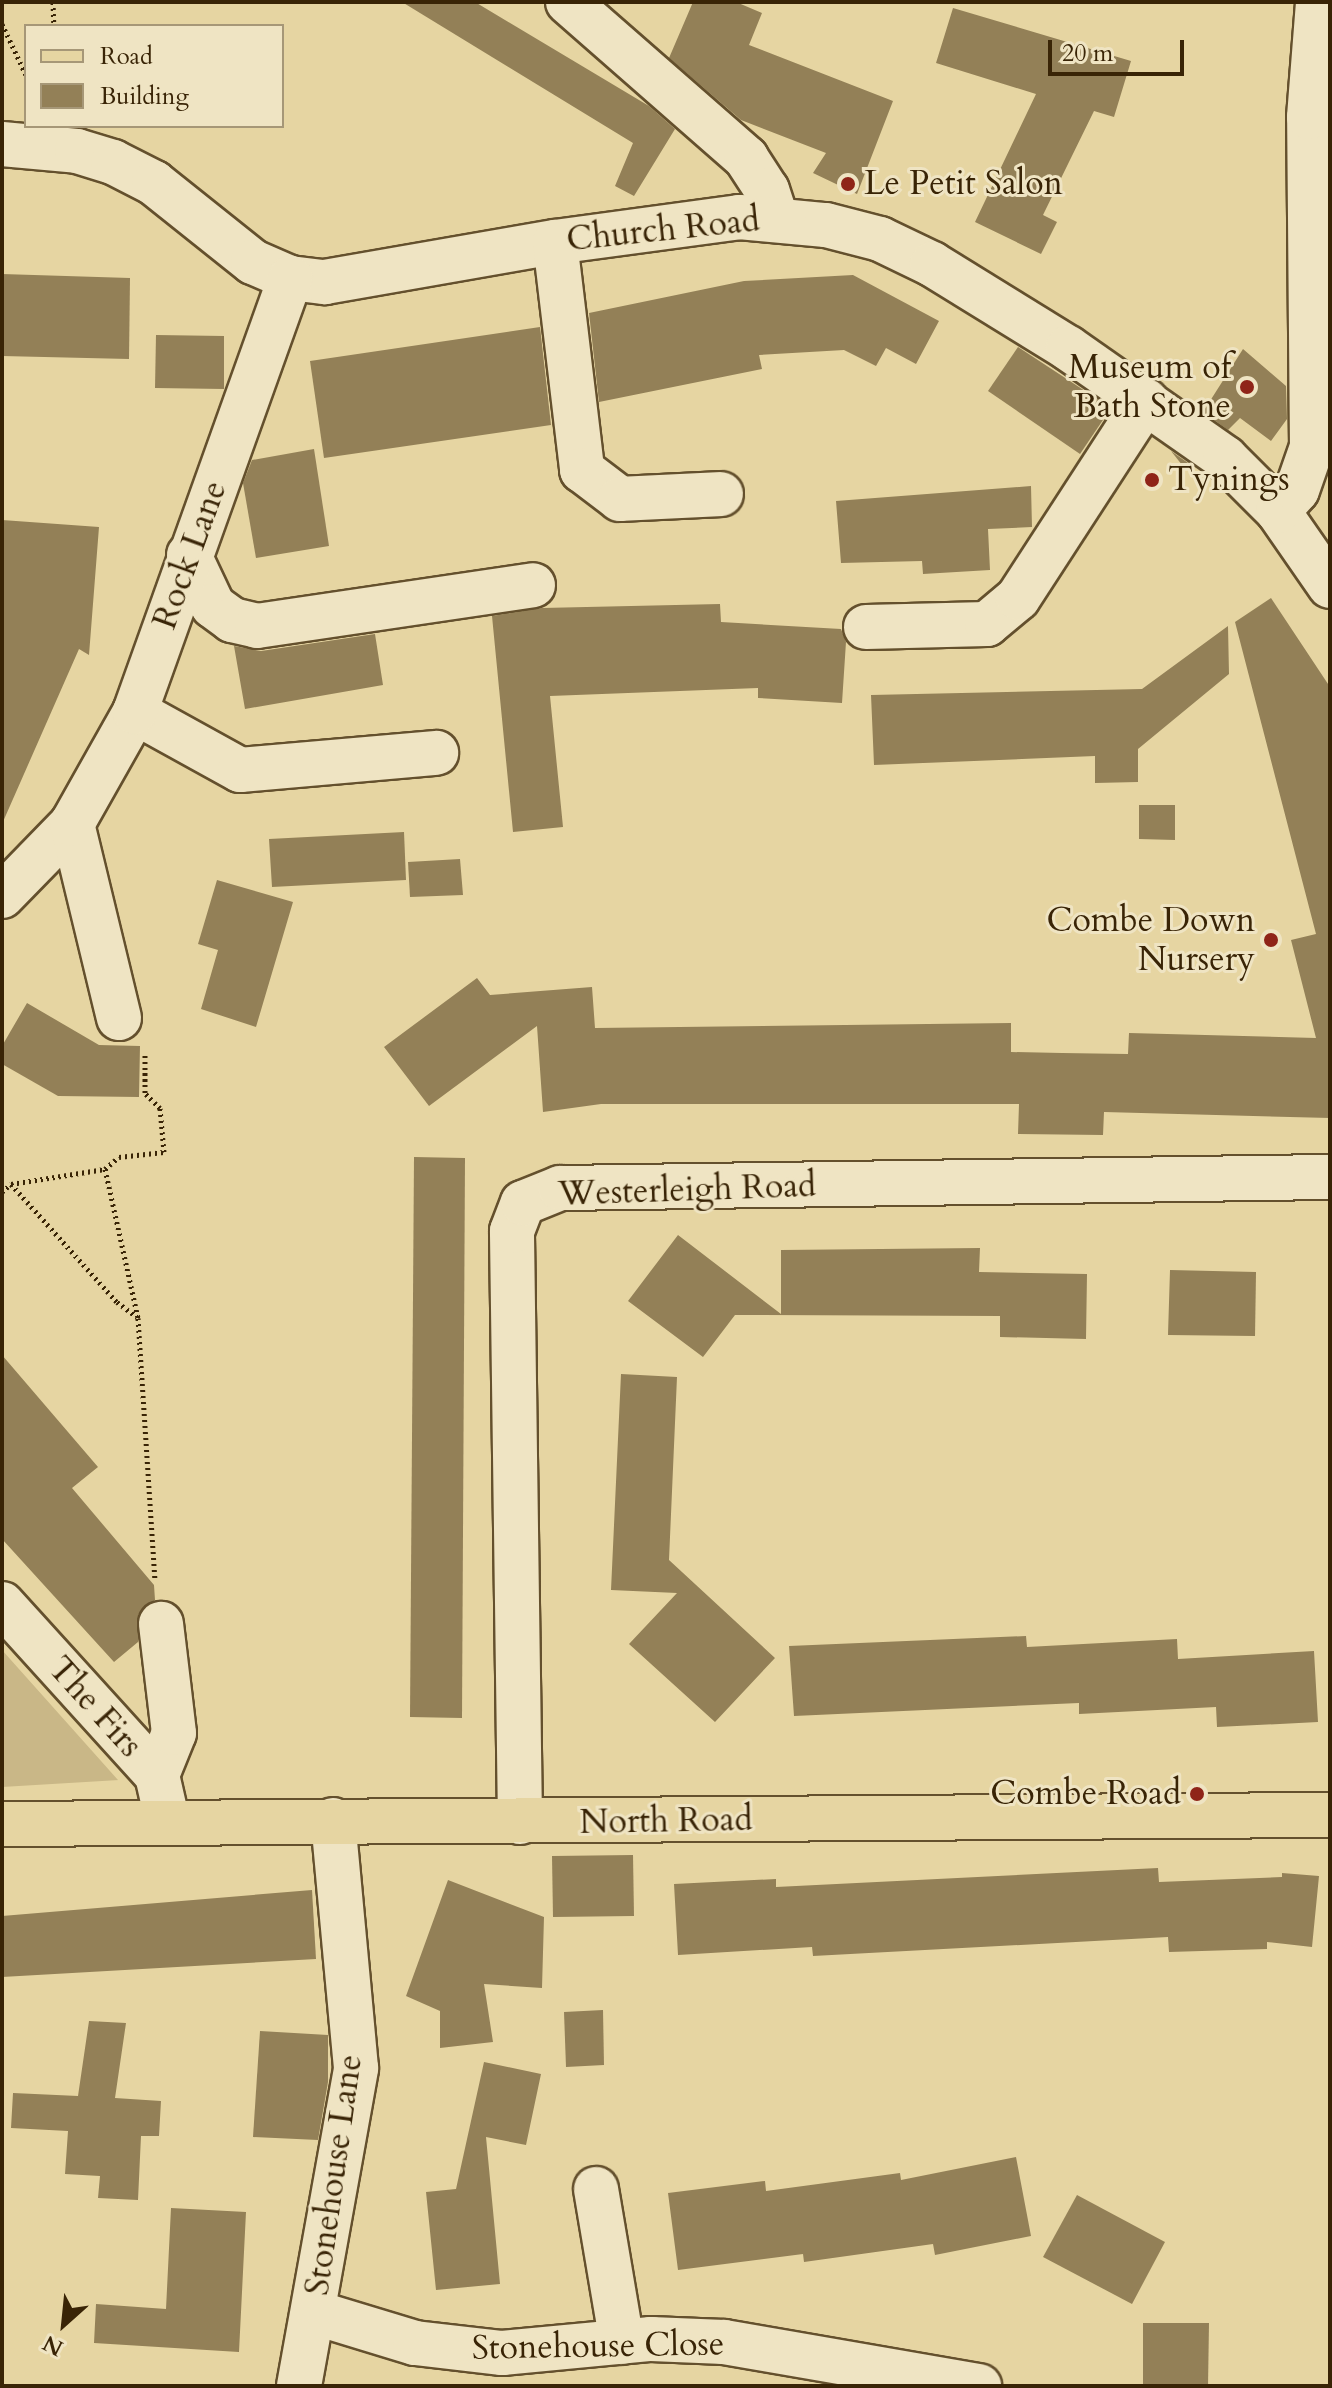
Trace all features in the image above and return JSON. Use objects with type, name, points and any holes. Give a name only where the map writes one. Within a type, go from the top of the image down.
[{"type":"main road","name":"North Road","points":[[2,1824],[167,1819],[520,1822],[1330,1815]]},
{"type":"street","points":[[568,2],[746,158],[767,190],[776,218]]},
{"type":"street","points":[[1318,2],[1319,118],[1312,447],[1297,490],[1278,511],[1330,586]]},
{"type":"street","name":"Church Road","points":[[2,144],[77,151],[113,162],[154,183],[253,262],[290,278],[325,282],[673,223],[776,218],[880,239],[932,264],[1146,401],[1225,458],[1278,511]]},
{"type":"street","points":[[555,242],[582,470],[620,499],[721,494]]},
{"type":"street","name":"Rock Lane","points":[[2,896],[72,824],[135,712],[290,278]]},
{"type":"street","points":[[866,627],[987,624],[1018,598],[1146,401]]},
{"type":"street","points":[[189,555],[213,606],[232,620],[257,626],[533,585]]},
{"type":"street","points":[[135,712],[240,770],[436,753]]},
{"type":"street","points":[[72,824],[119,1018]]},
{"type":"street","name":"Westerleigh Road","points":[[520,1822],[512,1231],[523,1203],[560,1188],[1330,1177]]},
{"type":"street","name":"The Firs","points":[[2,1604],[157,1775],[167,1819]]},
{"type":"street","points":[[157,1775],[174,1733],[161,1624]]},
{"type":"street","name":"Stonehouse Lane","points":[[299,2386],[356,2068],[333,1820]]},
{"type":"street","points":[[596,2189],[622,2342]]},
{"type":"street","name":"Stonehouse Close","points":[[313,2312],[415,2343],[502,2353],[622,2342],[724,2342],[787,2349],[979,2386]]},
{"type":"path","points":[[53,2],[54,24]]},
{"type":"path","points":[[2,24],[24,71]]},
{"type":"path","points":[[2,1192],[11,1184],[105,1169],[119,1157],[164,1152],[160,1108],[145,1093],[145,1048],[119,1018]]},
{"type":"path","points":[[105,1169],[138,1318],[150,1544],[161,1624]]},
{"type":"path","points":[[11,1184],[117,1302],[138,1318]]},
{"type":"shaded area","points":[[2,1650],[118,1780],[119,1780],[2,1787]]},
{"type":"building","points":[[402,2],[475,2],[649,106],[675,129],[634,196],[615,186],[633,143]]},
{"type":"building","points":[[693,2],[736,2],[762,13],[749,45],[893,101],[857,194],[813,173],[826,153],[741,120],[669,58]]},
{"type":"building","points":[[953,8],[1131,61],[1114,117],[1094,111],[1043,215],[1057,222],[1041,254],[975,222],[1036,94],[936,63]]},
{"type":"building","points":[[2,274],[130,278],[129,359],[2,356]]},
{"type":"building","points":[[853,275],[939,321],[916,364],[886,348],[876,366],[844,350],[759,355],[762,369],[599,402],[589,313],[744,281]]},
{"type":"building","points":[[540,327],[551,425],[324,458],[310,361]]},
{"type":"building","points":[[156,335],[224,336],[224,389],[155,388]]},
{"type":"building","points":[[1018,347],[1111,408],[1080,454],[988,391]]},
{"type":"building","name":"Museum of Bath Stone","points":[[1243,349],[1286,386],[1287,419],[1271,441],[1240,418],[1228,430],[1203,412]]},
{"type":"building","points":[[314,449],[329,546],[256,558],[243,483],[252,460]]},
{"type":"building","points":[[1171,451],[1191,465],[1186,470]]},
{"type":"building","points":[[1031,486],[1032,527],[988,529],[990,570],[923,574],[922,561],[841,563],[836,501]]},
{"type":"building","points":[[2,520],[99,527],[89,655],[79,649],[2,824]]},
{"type":"building","points":[[1271,598],[1330,687],[1330,1118],[1104,1112],[1103,1135],[1018,1134],[1019,1104],[601,1104],[543,1112],[537,1026],[429,1106],[384,1047],[477,978],[490,995],[592,987],[595,1028],[1011,1023],[1011,1052],[1128,1054],[1129,1033],[1316,1038],[1291,940],[1316,934],[1235,622]]},
{"type":"building","points":[[720,604],[721,622],[841,629],[846,642],[842,703],[758,698],[758,688],[550,696],[563,827],[513,832],[492,616],[542,608]]},
{"type":"building","points":[[1228,626],[1229,674],[1138,749],[1138,782],[1095,783],[1095,756],[874,765],[871,695],[1142,689]]},
{"type":"building","points":[[375,634],[383,685],[245,709],[234,646],[261,651]]},
{"type":"building","points":[[1139,805],[1175,805],[1175,840],[1139,839]]},
{"type":"building","points":[[404,832],[406,880],[272,887],[269,839]]},
{"type":"building","points":[[460,859],[463,895],[410,897],[408,862]]},
{"type":"building","points":[[217,880],[293,902],[256,1027],[201,1009],[218,950],[198,944]]},
{"type":"building","points":[[27,1003],[99,1045],[140,1046],[139,1097],[58,1096],[2,1064],[2,1046]]},
{"type":"building","points":[[414,1157],[465,1158],[462,1718],[410,1717]]},
{"type":"building","points":[[678,1235],[781,1314],[781,1250],[980,1248],[979,1272],[1087,1274],[1086,1339],[1000,1337],[1000,1316],[735,1315],[703,1357],[628,1301]]},
{"type":"building","points":[[1170,1270],[1256,1272],[1255,1336],[1168,1335]]},
{"type":"building","points":[[2,1355],[98,1467],[72,1488],[154,1585],[155,1600],[138,1615],[138,1642],[114,1662],[2,1539]]},
{"type":"building","points":[[621,1374],[677,1377],[669,1560],[775,1658],[715,1722],[629,1644],[677,1593],[611,1590]]},
{"type":"building","points":[[1026,1636],[1027,1647],[1177,1639],[1178,1659],[1314,1651],[1318,1722],[1217,1727],[1216,1707],[1079,1714],[1079,1703],[794,1716],[789,1646]]},
{"type":"building","points":[[633,1855],[634,1916],[553,1917],[552,1856]]},
{"type":"building","points":[[1158,1868],[1159,1882],[1282,1877],[1282,1873],[1319,1876],[1312,1947],[1267,1942],[1267,1949],[1169,1952],[1168,1937],[813,1956],[812,1947],[678,1955],[674,1884],[776,1879],[776,1887]]},
{"type":"building","points":[[448,1880],[544,1917],[542,1988],[484,1984],[493,2042],[440,2048],[440,2011],[406,1996]]},
{"type":"building","points":[[312,1890],[316,1959],[2,1977],[2,1916]]},
{"type":"building","points":[[603,2010],[604,2065],[566,2067],[564,2012]]},
{"type":"building","points":[[89,2021],[126,2023],[115,2098],[161,2101],[159,2136],[141,2136],[138,2200],[98,2198],[100,2176],[65,2174],[68,2131],[11,2128],[13,2093],[78,2096]]},
{"type":"building","points":[[260,2031],[328,2035],[328,2082],[318,2140],[253,2137]]},
{"type":"building","points":[[484,2062],[541,2074],[526,2145],[486,2137],[500,2284],[436,2290],[426,2192],[456,2189]]},
{"type":"building","points":[[1016,2157],[1031,2236],[935,2255],[933,2244],[804,2262],[803,2254],[678,2270],[668,2193],[765,2181],[766,2191],[900,2173],[901,2180]]},
{"type":"building","points":[[1077,2195],[1165,2242],[1132,2304],[1043,2257]]},
{"type":"building","points":[[171,2208],[246,2212],[239,2352],[94,2343],[96,2304],[166,2309]]},
{"type":"building","points":[[1143,2323],[1209,2323],[1208,2386],[1143,2386]]},
{"type":"place","name":"Le Petit Salon","points":[[848,184]]},
{"type":"place","name":"Museum of Bath Stone","points":[[1247,387]]},
{"type":"place","name":"Tynings","points":[[1152,480]]},
{"type":"place","name":"Combe Down Nursery","points":[[1271,940]]},
{"type":"place","name":"Combe Road","points":[[1197,1794]]}]
